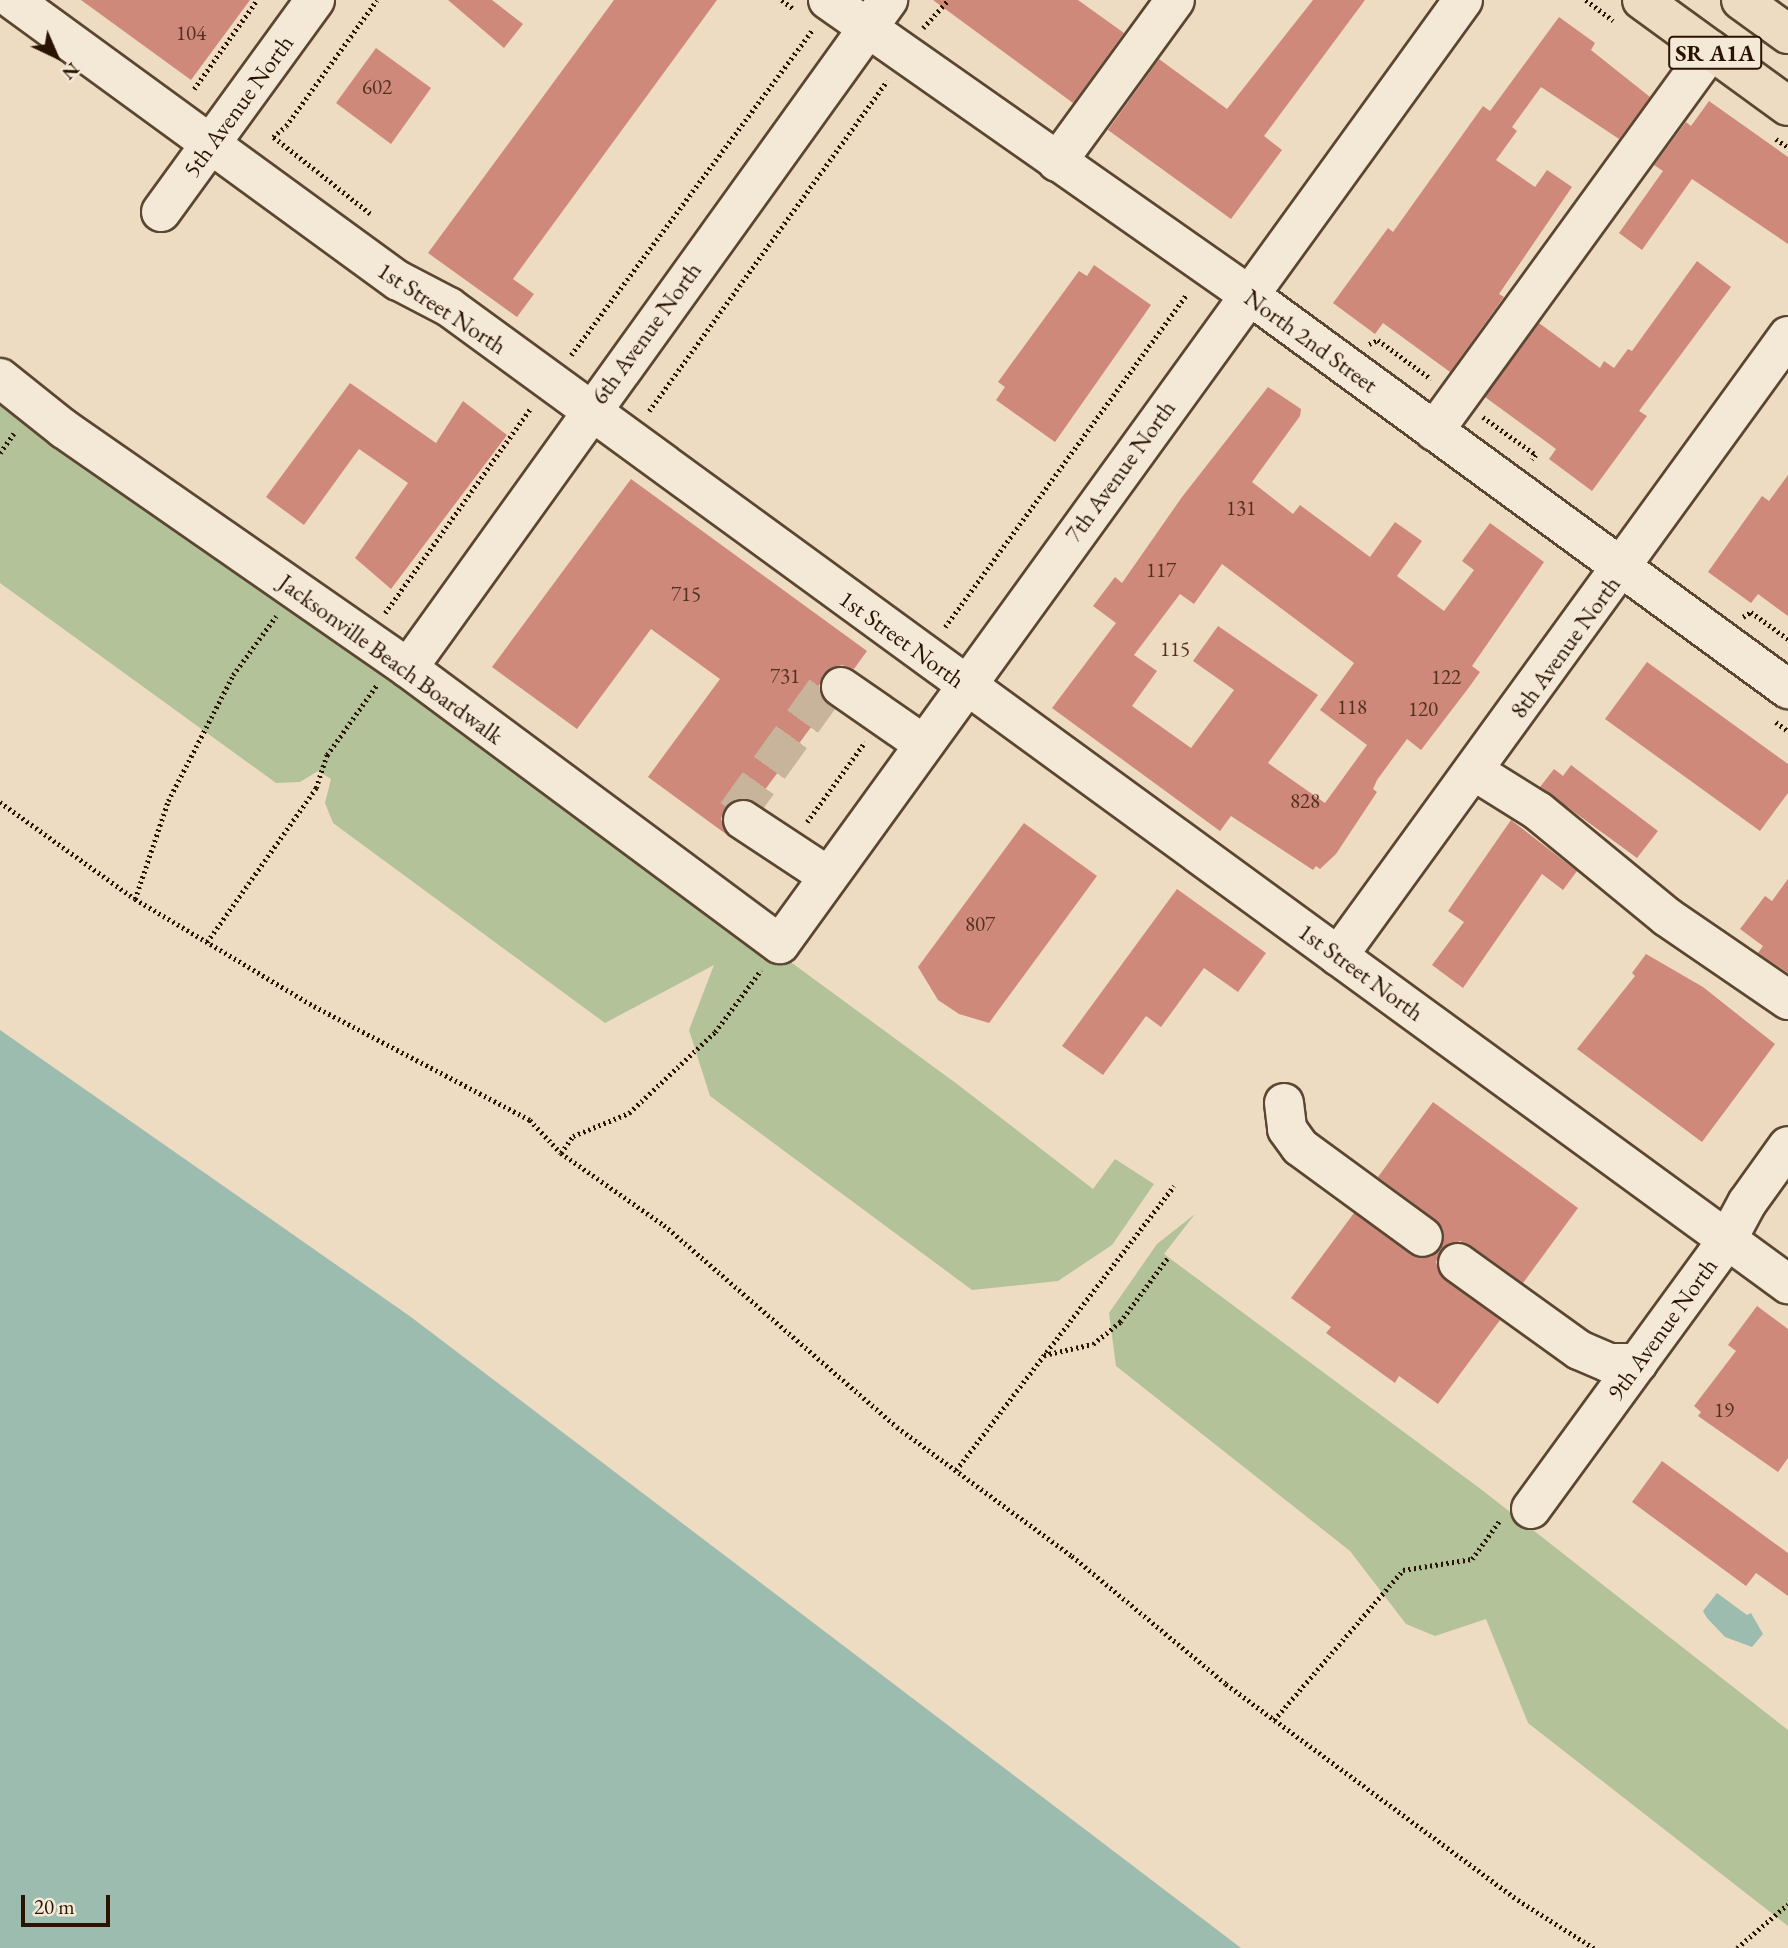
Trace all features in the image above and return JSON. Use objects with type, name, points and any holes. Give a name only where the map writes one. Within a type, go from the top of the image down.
[{"type":"main road","name":"SR A1A","points":[[1642,0],[1788,106]]},
{"type":"main road","name":"SR A1A","points":[[1741,0],[1788,34]]},
{"type":"street","name":"1st Street North","points":[[13,0],[399,281],[559,367],[590,411],[1788,1284]]},
{"type":"street","name":"5th Avenue North","points":[[161,212],[315,0]]},
{"type":"street","points":[[1058,162],[1175,0]]},
{"type":"street","name":"7th Avenue North","points":[[780,944],[964,684],[1462,0]]},
{"type":"street","name":"North 2nd Street","points":[[831,2],[878,14],[902,53],[1249,295],[1788,689]]},
{"type":"street","name":"6th Avenue North","points":[[390,655],[590,411],[878,14]]},
{"type":"street","points":[[1434,431],[1711,50]]},
{"type":"street","name":"8th Avenue North","points":[[1338,956],[1622,569],[1788,336]]},
{"type":"street","name":"Jacksonville Beach Boardwalk","points":[[0,378],[64,429],[390,655],[780,944]]},
{"type":"street","points":[[841,687],[922,743]]},
{"type":"street","points":[[1474,771],[1538,811],[1667,917],[1788,1000]]},
{"type":"street","points":[[743,820],[828,876]]},
{"type":"street","points":[[1284,1103],[1287,1129],[1300,1147],[1423,1237]]},
{"type":"street","name":"9th Avenue North","points":[[1519,1510],[1638,1363],[1727,1240],[1747,1203],[1788,1146]]},
{"type":"street","points":[[1458,1263],[1578,1350],[1609,1363],[1638,1363]]},
{"type":"path","points":[[175,117],[257,0]]},
{"type":"path","points":[[648,411],[886,86],[902,53],[948,0]]},
{"type":"path","points":[[207,942],[316,788],[327,755],[390,655],[526,418],[559,367],[831,2]]},
{"type":"path","points":[[943,630],[1187,294]]},
{"type":"path","points":[[135,899],[167,801],[233,675],[295,589]]},
{"type":"path","points":[[787,849],[883,717]]},
{"type":"path","points":[[0,802],[135,899],[314,1006],[530,1120],[561,1153],[664,1225],[897,1427],[1072,1556],[1274,1720],[1518,1900],[1594,1948]]},
{"type":"path","points":[[561,1153],[573,1136],[629,1113],[715,1032],[780,944]]},
{"type":"path","points":[[956,1470],[1174,1186]]},
{"type":"path","points":[[1044,1355],[1093,1344],[1120,1322],[1169,1256]]},
{"type":"path","points":[[1274,1720],[1403,1570],[1472,1559],[1519,1510]]},
{"type":"path","points":[[1737,1948],[1788,1904]]},
{"type":"shaded area","points":[[0,382],[957,1084],[1093,1189],[1115,1159],[1154,1184],[1112,1245],[1058,1281],[972,1290],[710,1096],[689,1030],[714,965],[605,1023],[333,823],[325,803],[331,779],[318,771],[300,782],[276,783],[0,583]]},
{"type":"shaded area","points":[[0,1030],[411,1317],[1241,1948],[0,1948]]},
{"type":"shaded area","points":[[1195,1214],[1164,1254],[1482,1490],[1788,1730],[1788,1926],[1528,1723],[1486,1619],[1435,1636],[1406,1624],[1350,1551],[1116,1366],[1109,1313],[1157,1244]]},
{"type":"shaded area","points":[[1717,1593],[1747,1615],[1751,1613],[1763,1634],[1752,1647],[1725,1637],[1707,1618],[1703,1611]]},
{"type":"building","points":[[81,0],[250,0],[191,80]]},
{"type":"building","points":[[448,0],[492,0],[523,24],[504,48]]},
{"type":"building","points":[[614,0],[717,0],[513,279],[534,294],[517,317],[428,253]]},
{"type":"building","points":[[933,0],[1078,0],[1124,33],[1073,103]]},
{"type":"building","points":[[1313,0],[1365,0],[1264,136],[1282,150],[1231,219],[1108,130],[1159,59],[1227,109]]},
{"type":"building","points":[[1559,17],[1595,43],[1591,50],[1650,97],[1619,139],[1541,87],[1512,127],[1517,131],[1496,160],[1535,187],[1547,170],[1572,187],[1499,294],[1504,297],[1450,372],[1383,323],[1375,334],[1333,303],[1388,228],[1393,232],[1483,106],[1490,111]]},
{"type":"building","points":[[376,48],[431,88],[391,144],[336,103]]},
{"type":"building","points":[[1709,101],[1788,157],[1788,244],[1692,179],[1642,250],[1619,233],[1663,171],[1654,165],[1686,122],[1691,126]]},
{"type":"building","points":[[1697,261],[1731,287],[1639,411],[1647,416],[1592,491],[1549,459],[1556,449],[1485,397],[1539,323],[1600,368],[1604,361],[1614,368],[1628,349],[1632,351]]},
{"type":"building","points":[[1094,265],[1151,305],[1055,442],[996,400],[1005,387],[998,382],[1079,271],[1087,276]]},
{"type":"building","points":[[350,383],[436,443],[463,401],[507,435],[391,589],[355,558],[408,483],[359,449],[304,525],[266,497]]},
{"type":"building","points":[[1268,387],[1301,409],[1300,416],[1252,482],[1293,514],[1300,505],[1370,557],[1395,522],[1422,541],[1397,576],[1444,611],[1474,570],[1462,561],[1490,523],[1544,562],[1472,666],[1480,672],[1467,690],[1421,750],[1407,739],[1377,780],[1373,789],[1377,792],[1336,854],[1320,869],[1316,866],[1313,870],[1231,816],[1220,831],[1052,708],[1116,623],[1093,606],[1115,577],[1122,583],[1182,497]],"holes":[[[1222,564],[1354,663],[1320,710],[1367,745],[1325,803],[1268,763],[1318,695],[1218,626],[1193,661],[1234,690],[1191,748],[1132,706],[1157,671],[1134,655],[1180,594],[1194,604]]]},
{"type":"building","points":[[1788,475],[1788,616],[1758,594],[1751,603],[1708,572],[1762,496],[1769,501]]},
{"type":"building","points":[[631,479],[867,651],[854,669],[842,665],[823,674],[819,686],[828,704],[756,802],[744,798],[725,807],[721,819],[730,837],[648,777],[720,679],[651,629],[577,729],[492,667]]},
{"type":"building","points":[[1647,662],[1788,764],[1788,793],[1760,831],[1605,719]]},
{"type":"building","points":[[1571,765],[1658,831],[1637,858],[1540,787],[1554,769],[1563,776]]},
{"type":"building","points":[[1511,820],[1577,871],[1563,890],[1542,874],[1463,988],[1432,965],[1464,922],[1448,911]]},
{"type":"building","points":[[1024,823],[1097,876],[989,1023],[959,1014],[938,1000],[918,967]]},
{"type":"building","points":[[1788,879],[1788,973],[1758,953],[1763,946],[1740,929],[1765,896],[1772,901]]},
{"type":"building","points":[[1177,889],[1266,953],[1238,992],[1204,968],[1161,1027],[1146,1016],[1103,1075],[1062,1046]]},
{"type":"building","points":[[1646,954],[1703,987],[1775,1044],[1702,1142],[1577,1049],[1635,976],[1632,973]]},
{"type":"building","points":[[1433,1102],[1578,1208],[1523,1283],[1470,1245],[1460,1241],[1441,1250],[1436,1262],[1445,1280],[1500,1320],[1438,1404],[1399,1376],[1395,1383],[1326,1333],[1331,1327],[1291,1298],[1354,1213],[1411,1255],[1431,1257],[1441,1249],[1443,1229],[1436,1220],[1378,1177]]},
{"type":"building","points":[[1757,1306],[1788,1329],[1788,1458],[1778,1472],[1698,1416],[1701,1412],[1694,1406],[1736,1351],[1728,1345]]},
{"type":"building","points":[[1662,1461],[1788,1553],[1788,1596],[1756,1573],[1746,1586],[1632,1502]]},
{"type":"tunnel","points":[[743,820],[736,814],[832,681],[841,687]]}]
